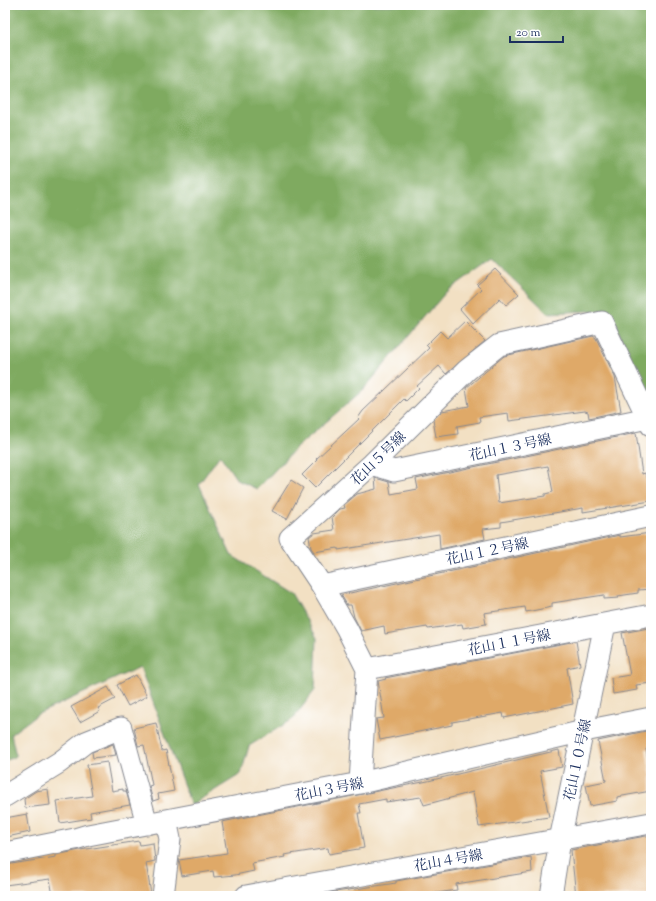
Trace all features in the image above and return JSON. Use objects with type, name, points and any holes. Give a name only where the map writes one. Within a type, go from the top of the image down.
[{"type":"street","name":"花山５号線","points":[[367,669],[347,629],[322,586],[290,538],[372,464],[468,370],[498,345],[602,322],[649,422]]},
{"type":"street","name":"花山１３号線","points":[[372,464],[394,471],[649,422]]},
{"type":"street","name":"花山１２号線","points":[[322,586],[651,516]]},
{"type":"street","name":"花山１１号線","points":[[367,669],[651,615]]},
{"type":"street","name":"花山１０号線","points":[[551,896],[560,840],[584,731],[605,624]]},
{"type":"street","points":[[360,783],[367,669]]},
{"type":"street","name":"花山３号線","points":[[5,853],[156,822],[360,783],[584,731],[651,718]]},
{"type":"street","points":[[5,796],[60,762],[86,742],[121,728],[156,822],[170,839],[163,896]]},
{"type":"street","name":"花山４号線","points":[[246,896],[651,823]]},
{"type":"green space","points":[[5,5],[651,5],[651,407],[609,310],[548,313],[492,259],[446,292],[363,390],[296,448],[257,489],[237,480],[220,455],[199,484],[231,555],[291,593],[317,638],[315,690],[293,719],[249,746],[241,774],[191,805],[140,667],[38,714],[11,734],[16,756],[5,761]]},
{"type":"building","points":[[495,269],[519,294],[506,305],[500,298],[473,324],[460,309],[481,289],[477,285]]},
{"type":"building","points":[[465,321],[485,341],[446,374],[439,366],[417,386],[419,388],[406,401],[404,399],[315,488],[302,475],[317,460],[316,459],[359,419],[358,418],[363,411],[429,348],[426,345],[440,331],[447,338]]},
{"type":"building","points":[[593,336],[596,338],[615,377],[621,411],[589,418],[588,412],[585,411],[509,421],[508,413],[479,417],[480,422],[457,426],[458,434],[436,437],[433,420],[442,411],[469,406],[466,388],[504,356]]},
{"type":"building","points":[[636,433],[642,474],[645,473],[646,477],[651,476],[651,501],[583,512],[583,508],[501,522],[501,527],[483,529],[485,539],[440,549],[439,534],[338,550],[338,548],[314,552],[311,548],[309,537],[314,533],[334,530],[332,517],[340,509],[345,508],[344,505],[357,494],[376,489],[375,478],[389,482],[391,494],[418,489],[416,479]],"holes":[[[548,466],[553,492],[545,494],[545,496],[499,503],[496,475]]]},
{"type":"building","points":[[291,480],[303,488],[287,519],[272,511]]},
{"type":"building","points":[[651,533],[651,589],[638,590],[638,593],[618,596],[619,598],[604,599],[604,595],[552,603],[552,607],[526,612],[525,607],[484,613],[486,624],[463,628],[462,624],[428,629],[427,627],[385,634],[384,626],[361,631],[354,617],[351,605],[347,605],[341,595],[620,535],[620,537]]},
{"type":"building","points":[[649,628],[651,641],[651,683],[636,685],[637,690],[613,694],[611,678],[630,675],[622,633]]},
{"type":"building","points":[[576,641],[580,665],[567,668],[573,704],[504,718],[503,713],[452,722],[452,725],[380,740],[376,719],[384,718],[378,681],[386,679],[385,678]]},
{"type":"building","points":[[136,675],[147,696],[128,706],[117,685]]},
{"type":"building","points":[[108,687],[115,699],[98,708],[100,711],[80,722],[71,707]]},
{"type":"building","points":[[156,723],[162,751],[166,750],[174,791],[158,794],[159,799],[153,801],[149,786],[152,785],[144,745],[138,746],[134,728]]},
{"type":"building","points":[[651,730],[651,749],[646,749],[651,777],[651,791],[617,797],[617,801],[590,806],[586,785],[606,781],[598,741]]},
{"type":"building","points":[[113,744],[116,755],[93,758],[92,752]]},
{"type":"building","points":[[559,750],[562,767],[540,771],[549,817],[479,827],[473,792],[424,805],[421,797],[386,802],[386,799],[359,804],[361,813],[358,813],[364,848],[329,854],[328,848],[284,855],[285,857],[252,863],[254,871],[235,875],[214,877],[213,871],[182,876],[179,860],[227,853],[222,822],[428,781]]},
{"type":"building","points":[[107,762],[112,791],[123,789],[123,791],[126,791],[130,805],[90,812],[91,818],[60,823],[57,801],[92,796],[87,765]]},
{"type":"building","points":[[48,789],[50,805],[25,808],[24,799],[36,791]]},
{"type":"building","points":[[27,814],[30,832],[7,837],[5,818]]},
{"type":"building","points":[[651,835],[651,895],[576,896],[571,850]]},
{"type":"building","points":[[139,841],[140,845],[153,843],[155,861],[146,863],[151,894],[140,896],[53,896],[50,879],[5,885],[5,865],[56,857],[56,855],[80,850]]},
{"type":"building","points":[[531,857],[532,872],[456,884],[457,890],[417,896],[323,896],[322,894],[396,883],[396,881]]}]
